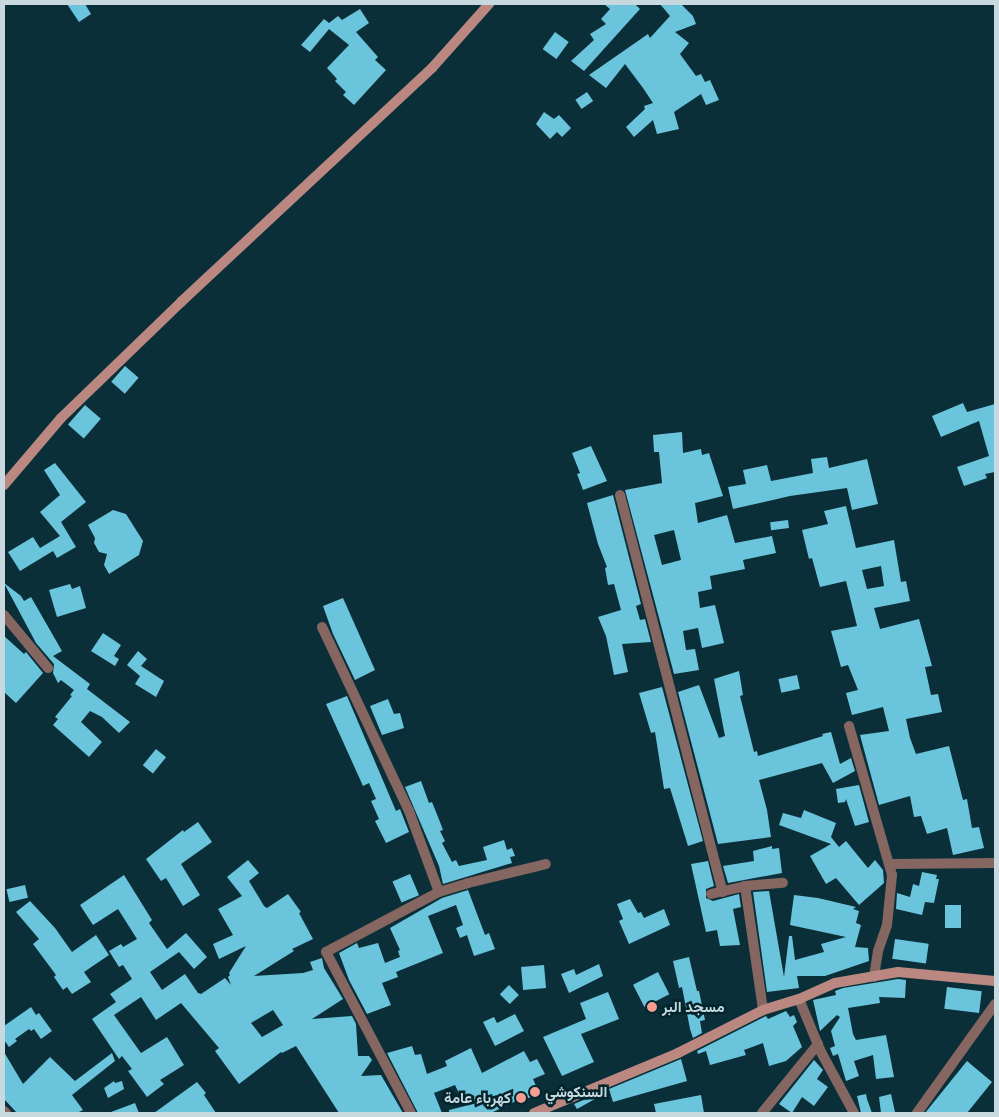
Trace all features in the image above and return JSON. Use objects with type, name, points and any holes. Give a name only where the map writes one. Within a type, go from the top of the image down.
[{"type":"main road","points":[[4,485],[61,418],[188,295],[432,68],[488,4]]},
{"type":"main road","points":[[534,1113],[678,1053],[762,1010],[799,999],[835,983],[898,972],[995,981]]},
{"type":"street","points":[[620,494],[723,892]]},
{"type":"street","points":[[4,615],[48,668]]},
{"type":"street","points":[[322,627],[409,811],[440,892]]},
{"type":"street","points":[[849,726],[891,864],[893,885],[887,911],[887,925],[880,945],[874,977]]},
{"type":"street","points":[[891,864],[995,863]]},
{"type":"street","points":[[411,1113],[326,952],[440,892],[468,882],[546,864]]},
{"type":"street","points":[[711,894],[745,886],[783,883]]},
{"type":"street","points":[[745,886],[762,1010]]},
{"type":"street","points":[[799,999],[818,1044],[854,1113]]},
{"type":"street","points":[[917,1113],[995,1004]]},
{"type":"street","points":[[762,1113],[818,1044]]},
{"type":"building","points":[[67,4],[85,4],[91,14],[79,22]]},
{"type":"building","points":[[604,4],[635,4],[640,9],[584,71],[571,61],[594,40],[590,34],[606,24],[601,19],[610,9]]},
{"type":"building","points":[[660,4],[681,4],[693,16],[696,24],[675,32],[689,43],[680,54],[696,76],[701,74],[705,82],[710,80],[719,100],[706,105],[701,94],[674,112],[679,129],[657,134],[653,120],[634,137],[626,127],[645,109],[644,106],[653,103],[643,88],[625,64],[606,88],[589,75],[648,34],[650,38],[670,16]]},
{"type":"building","points":[[360,9],[369,23],[356,32],[378,57],[375,60],[386,70],[354,105],[343,95],[346,92],[335,81],[337,79],[327,68],[349,45],[329,29],[310,52],[301,45],[324,19],[329,23],[338,16],[342,20]]},
{"type":"building","points":[[555,32],[569,42],[556,59],[543,49]]},
{"type":"building","points":[[587,92],[593,101],[582,109],[575,100]]},
{"type":"building","points":[[544,112],[554,119],[559,115],[571,128],[562,137],[557,132],[550,139],[536,124]]},
{"type":"building","points":[[125,366],[139,378],[125,394],[111,382]]},
{"type":"building","points":[[963,403],[967,412],[995,404],[995,472],[985,474],[987,478],[964,486],[957,467],[989,456],[979,421],[941,437],[932,416]]},
{"type":"building","points":[[85,405],[101,419],[84,438],[68,425]]},
{"type":"building","points":[[682,432],[683,453],[701,449],[702,455],[709,453],[723,496],[695,503],[698,523],[727,515],[735,543],[772,536],[776,553],[743,560],[745,569],[710,576],[712,589],[698,592],[700,608],[715,605],[724,643],[702,648],[698,628],[683,631],[686,650],[695,649],[699,670],[674,674],[625,490],[662,483],[659,452],[654,452],[653,435]],"holes":[[[674,530],[681,560],[662,565],[654,535]]]},
{"type":"building","points":[[591,446],[607,481],[583,490],[577,474],[580,473],[572,453]]},
{"type":"building","points":[[827,457],[829,468],[867,459],[878,504],[852,510],[847,488],[790,496],[733,509],[728,487],[746,484],[743,470],[767,465],[771,481],[813,473],[811,459]]},
{"type":"building","points":[[55,463],[86,502],[61,522],[76,547],[57,558],[53,551],[20,571],[8,552],[33,537],[40,548],[60,536],[40,512],[60,495],[44,470]]},
{"type":"building","points":[[613,495],[641,604],[636,606],[640,620],[645,619],[651,642],[622,644],[628,672],[614,675],[606,636],[598,617],[621,610],[614,584],[608,585],[605,568],[607,567],[598,544],[587,503]]},
{"type":"building","points":[[846,506],[856,548],[894,540],[901,582],[906,581],[910,601],[874,608],[880,629],[919,619],[932,666],[925,667],[931,695],[938,694],[942,712],[906,719],[910,738],[916,754],[949,746],[963,800],[967,799],[972,828],[979,827],[984,848],[953,855],[947,828],[927,834],[921,816],[914,817],[910,796],[879,805],[860,735],[889,731],[883,707],[852,715],[846,693],[858,690],[848,665],[841,667],[831,631],[857,626],[846,581],[820,587],[812,558],[809,559],[802,530],[828,524],[824,511]],"holes":[[[881,566],[884,586],[867,589],[862,570]]]},
{"type":"building","points":[[113,510],[126,514],[143,541],[139,555],[109,574],[104,565],[107,554],[99,552],[94,543],[95,538],[88,525]]},
{"type":"building","points":[[788,520],[789,528],[771,530],[770,522]]},
{"type":"building","points":[[4,583],[21,596],[24,601],[31,597],[62,651],[53,656],[90,684],[87,689],[130,722],[119,733],[102,717],[90,711],[81,722],[102,742],[89,757],[53,725],[58,719],[55,717],[72,696],[70,695],[74,690],[61,680],[58,683],[53,673],[54,664],[36,643]]},
{"type":"building","points":[[70,584],[72,589],[80,586],[86,608],[57,617],[49,590]]},
{"type":"building","points":[[343,598],[375,670],[355,680],[333,634],[323,606]]},
{"type":"building","points":[[103,633],[121,645],[114,656],[119,659],[115,666],[91,651]]},
{"type":"building","points":[[4,636],[24,654],[26,652],[43,673],[16,703],[4,692]]},
{"type":"building","points":[[138,651],[147,659],[141,666],[164,681],[156,697],[135,684],[140,676],[127,665]]},
{"type":"building","points":[[739,671],[743,695],[740,696],[754,752],[757,751],[758,756],[831,732],[840,764],[851,758],[855,771],[833,783],[822,763],[759,780],[767,810],[771,837],[718,844],[678,692],[699,685],[719,738],[725,736],[714,679]]},
{"type":"building","points":[[797,675],[800,689],[781,693],[778,679]]},
{"type":"building","points":[[662,687],[703,841],[688,846],[670,788],[664,789],[655,732],[651,733],[639,693]]},
{"type":"building","points":[[347,696],[396,811],[400,809],[409,832],[386,843],[375,821],[379,819],[371,801],[376,799],[369,783],[363,786],[326,704]]},
{"type":"building","points":[[388,699],[394,714],[400,713],[404,728],[382,735],[370,706]]},
{"type":"building","points":[[156,749],[166,757],[153,774],[143,765]]},
{"type":"building","points":[[421,781],[429,803],[432,802],[440,822],[443,830],[440,831],[445,841],[442,843],[452,862],[456,860],[459,866],[487,860],[483,847],[504,840],[507,850],[512,848],[515,856],[510,857],[512,863],[443,884],[439,866],[405,787]]},
{"type":"building","points":[[859,785],[869,822],[855,826],[846,799],[845,802],[838,803],[836,789]]},
{"type":"building","points":[[804,810],[836,823],[831,837],[839,847],[846,841],[868,868],[875,860],[883,870],[884,883],[859,905],[836,878],[826,884],[810,856],[831,844],[779,825],[783,813],[801,818]]},
{"type":"building","points":[[198,822],[212,842],[181,864],[200,895],[183,906],[166,878],[161,881],[146,859],[183,830],[184,832]]},
{"type":"building","points":[[772,846],[772,849],[779,848],[782,873],[728,883],[723,866],[754,861],[753,851]]},
{"type":"building","points":[[248,860],[259,873],[249,881],[264,906],[267,908],[288,894],[301,912],[299,913],[313,939],[292,949],[294,951],[254,976],[303,973],[313,970],[310,962],[322,958],[324,968],[343,999],[312,1019],[352,1016],[356,1024],[358,1056],[369,1056],[372,1060],[361,1076],[381,1075],[403,1113],[339,1113],[296,1046],[281,1052],[239,1084],[215,1051],[219,1048],[181,1003],[156,1020],[141,997],[114,1015],[141,1053],[167,1037],[184,1065],[160,1080],[164,1084],[147,1097],[128,1071],[132,1069],[122,1056],[119,1059],[92,1019],[116,1002],[110,994],[132,979],[123,965],[119,967],[109,951],[121,944],[123,947],[137,939],[118,909],[93,925],[80,905],[124,875],[152,920],[149,923],[167,949],[186,933],[207,957],[194,969],[179,952],[150,972],[162,990],[185,974],[198,993],[201,994],[225,978],[231,985],[228,977],[229,973],[246,946],[219,959],[213,944],[233,935],[218,909],[242,896],[227,877]],"holes":[[[273,1010],[283,1025],[262,1037],[251,1023]]]},
{"type":"building","points":[[708,861],[714,886],[706,889],[706,898],[713,901],[739,894],[741,907],[733,909],[740,945],[720,946],[717,930],[706,932],[691,864]]},
{"type":"building","points":[[922,872],[937,875],[936,879],[939,879],[934,903],[925,902],[922,915],[896,909],[897,893],[910,897],[913,884],[919,886]]},
{"type":"building","points":[[410,874],[419,895],[401,903],[393,881]]},
{"type":"building","points":[[25,885],[28,898],[9,902],[6,889]]},
{"type":"building","points":[[468,890],[485,935],[489,933],[495,949],[474,956],[467,935],[460,938],[456,928],[463,925],[456,905],[428,916],[443,953],[396,972],[398,977],[382,983],[391,1005],[367,1014],[349,980],[339,953],[357,943],[359,948],[378,943],[385,963],[400,957],[398,951],[400,950],[390,928],[442,898]]},
{"type":"building","points":[[769,891],[784,977],[789,936],[792,936],[795,960],[824,952],[821,944],[846,937],[790,925],[794,895],[818,898],[856,907],[853,909],[859,911],[856,923],[861,925],[855,947],[868,948],[869,961],[825,976],[797,976],[799,988],[767,992],[753,892]]},
{"type":"building","points":[[630,899],[638,913],[641,912],[644,918],[664,909],[670,925],[629,944],[619,921],[623,919],[617,904]]},
{"type":"building","points":[[30,901],[55,928],[72,952],[96,935],[109,955],[84,972],[91,982],[72,994],[67,987],[63,990],[54,977],[56,975],[33,944],[39,939],[16,912]]},
{"type":"building","points":[[945,905],[961,905],[961,928],[945,928]]},
{"type":"building","points":[[895,939],[929,944],[926,964],[892,959]]},
{"type":"building","points":[[689,957],[705,1020],[700,1021],[702,1033],[693,1038],[682,987],[679,988],[673,961]]},
{"type":"building","points":[[599,964],[603,976],[569,993],[561,974],[574,969],[576,975]]},
{"type":"building","points":[[544,965],[546,988],[523,990],[521,967]]},
{"type":"building","points":[[658,972],[669,994],[644,1007],[633,985]]},
{"type":"building","points":[[898,979],[906,980],[905,998],[879,997],[880,1003],[848,1008],[856,1040],[886,1035],[894,1077],[876,1079],[873,1055],[854,1061],[859,1076],[846,1081],[838,1054],[833,1056],[830,1048],[835,1046],[831,1031],[840,1017],[837,1015],[820,1031],[813,1000],[836,995],[835,991],[843,988]]},
{"type":"building","points":[[509,985],[519,995],[510,1004],[500,994]]},
{"type":"building","points":[[947,987],[982,991],[979,1013],[944,1009]]},
{"type":"building","points":[[608,992],[619,1019],[581,1034],[594,1062],[562,1076],[543,1037],[586,1019],[580,1003]]},
{"type":"building","points":[[31,1007],[36,1015],[39,1013],[52,1031],[41,1039],[34,1029],[31,1031],[29,1029],[15,1039],[17,1041],[9,1047],[4,1040],[4,1026]]},
{"type":"building","points":[[786,1011],[790,1017],[794,1015],[797,1022],[793,1026],[802,1047],[786,1061],[769,1066],[763,1043],[744,1050],[746,1055],[710,1065],[706,1051],[698,1054],[697,1051],[766,1016],[768,1019]]},
{"type":"building","points":[[515,1014],[524,1031],[495,1046],[483,1022],[494,1017],[497,1023]]},
{"type":"building","points":[[412,1046],[415,1055],[421,1054],[427,1074],[447,1066],[445,1061],[471,1048],[482,1073],[524,1051],[530,1062],[537,1059],[545,1074],[533,1079],[539,1093],[520,1102],[518,1100],[491,1113],[449,1113],[449,1110],[465,1106],[455,1085],[434,1093],[442,1113],[418,1113],[387,1053]]},
{"type":"building","points":[[4,1052],[23,1084],[50,1057],[75,1081],[112,1053],[115,1061],[72,1095],[83,1110],[77,1113],[17,1113],[4,1099]]},
{"type":"building","points":[[681,1059],[687,1081],[613,1102],[609,1089]]},
{"type":"building","points":[[814,1060],[823,1070],[817,1079],[828,1087],[814,1106],[802,1097],[792,1113],[779,1104]]},
{"type":"building","points":[[967,1061],[992,1082],[967,1113],[925,1113]]},
{"type":"building","points":[[114,1081],[115,1083],[122,1081],[124,1089],[108,1098],[104,1088]]},
{"type":"building","points":[[197,1082],[206,1093],[204,1095],[216,1113],[154,1113]]},
{"type":"building","points":[[866,1094],[872,1113],[861,1113],[857,1096]]},
{"type":"building","points":[[891,1094],[895,1112],[881,1113],[879,1097]]},
{"type":"building","points":[[701,1095],[704,1113],[656,1113],[654,1104]]},
{"type":"building","points":[[593,1096],[595,1099],[577,1109],[574,1104]]},
{"type":"building","points":[[135,1103],[139,1113],[111,1113],[111,1112]]},
{"type":"place","name":"مسجد البر","points":[[652,1007]]},
{"type":"place","name":"السنكوشي","points":[[535,1092]]},
{"type":"place","name":"كهرباء عامة","points":[[521,1098]]}]
